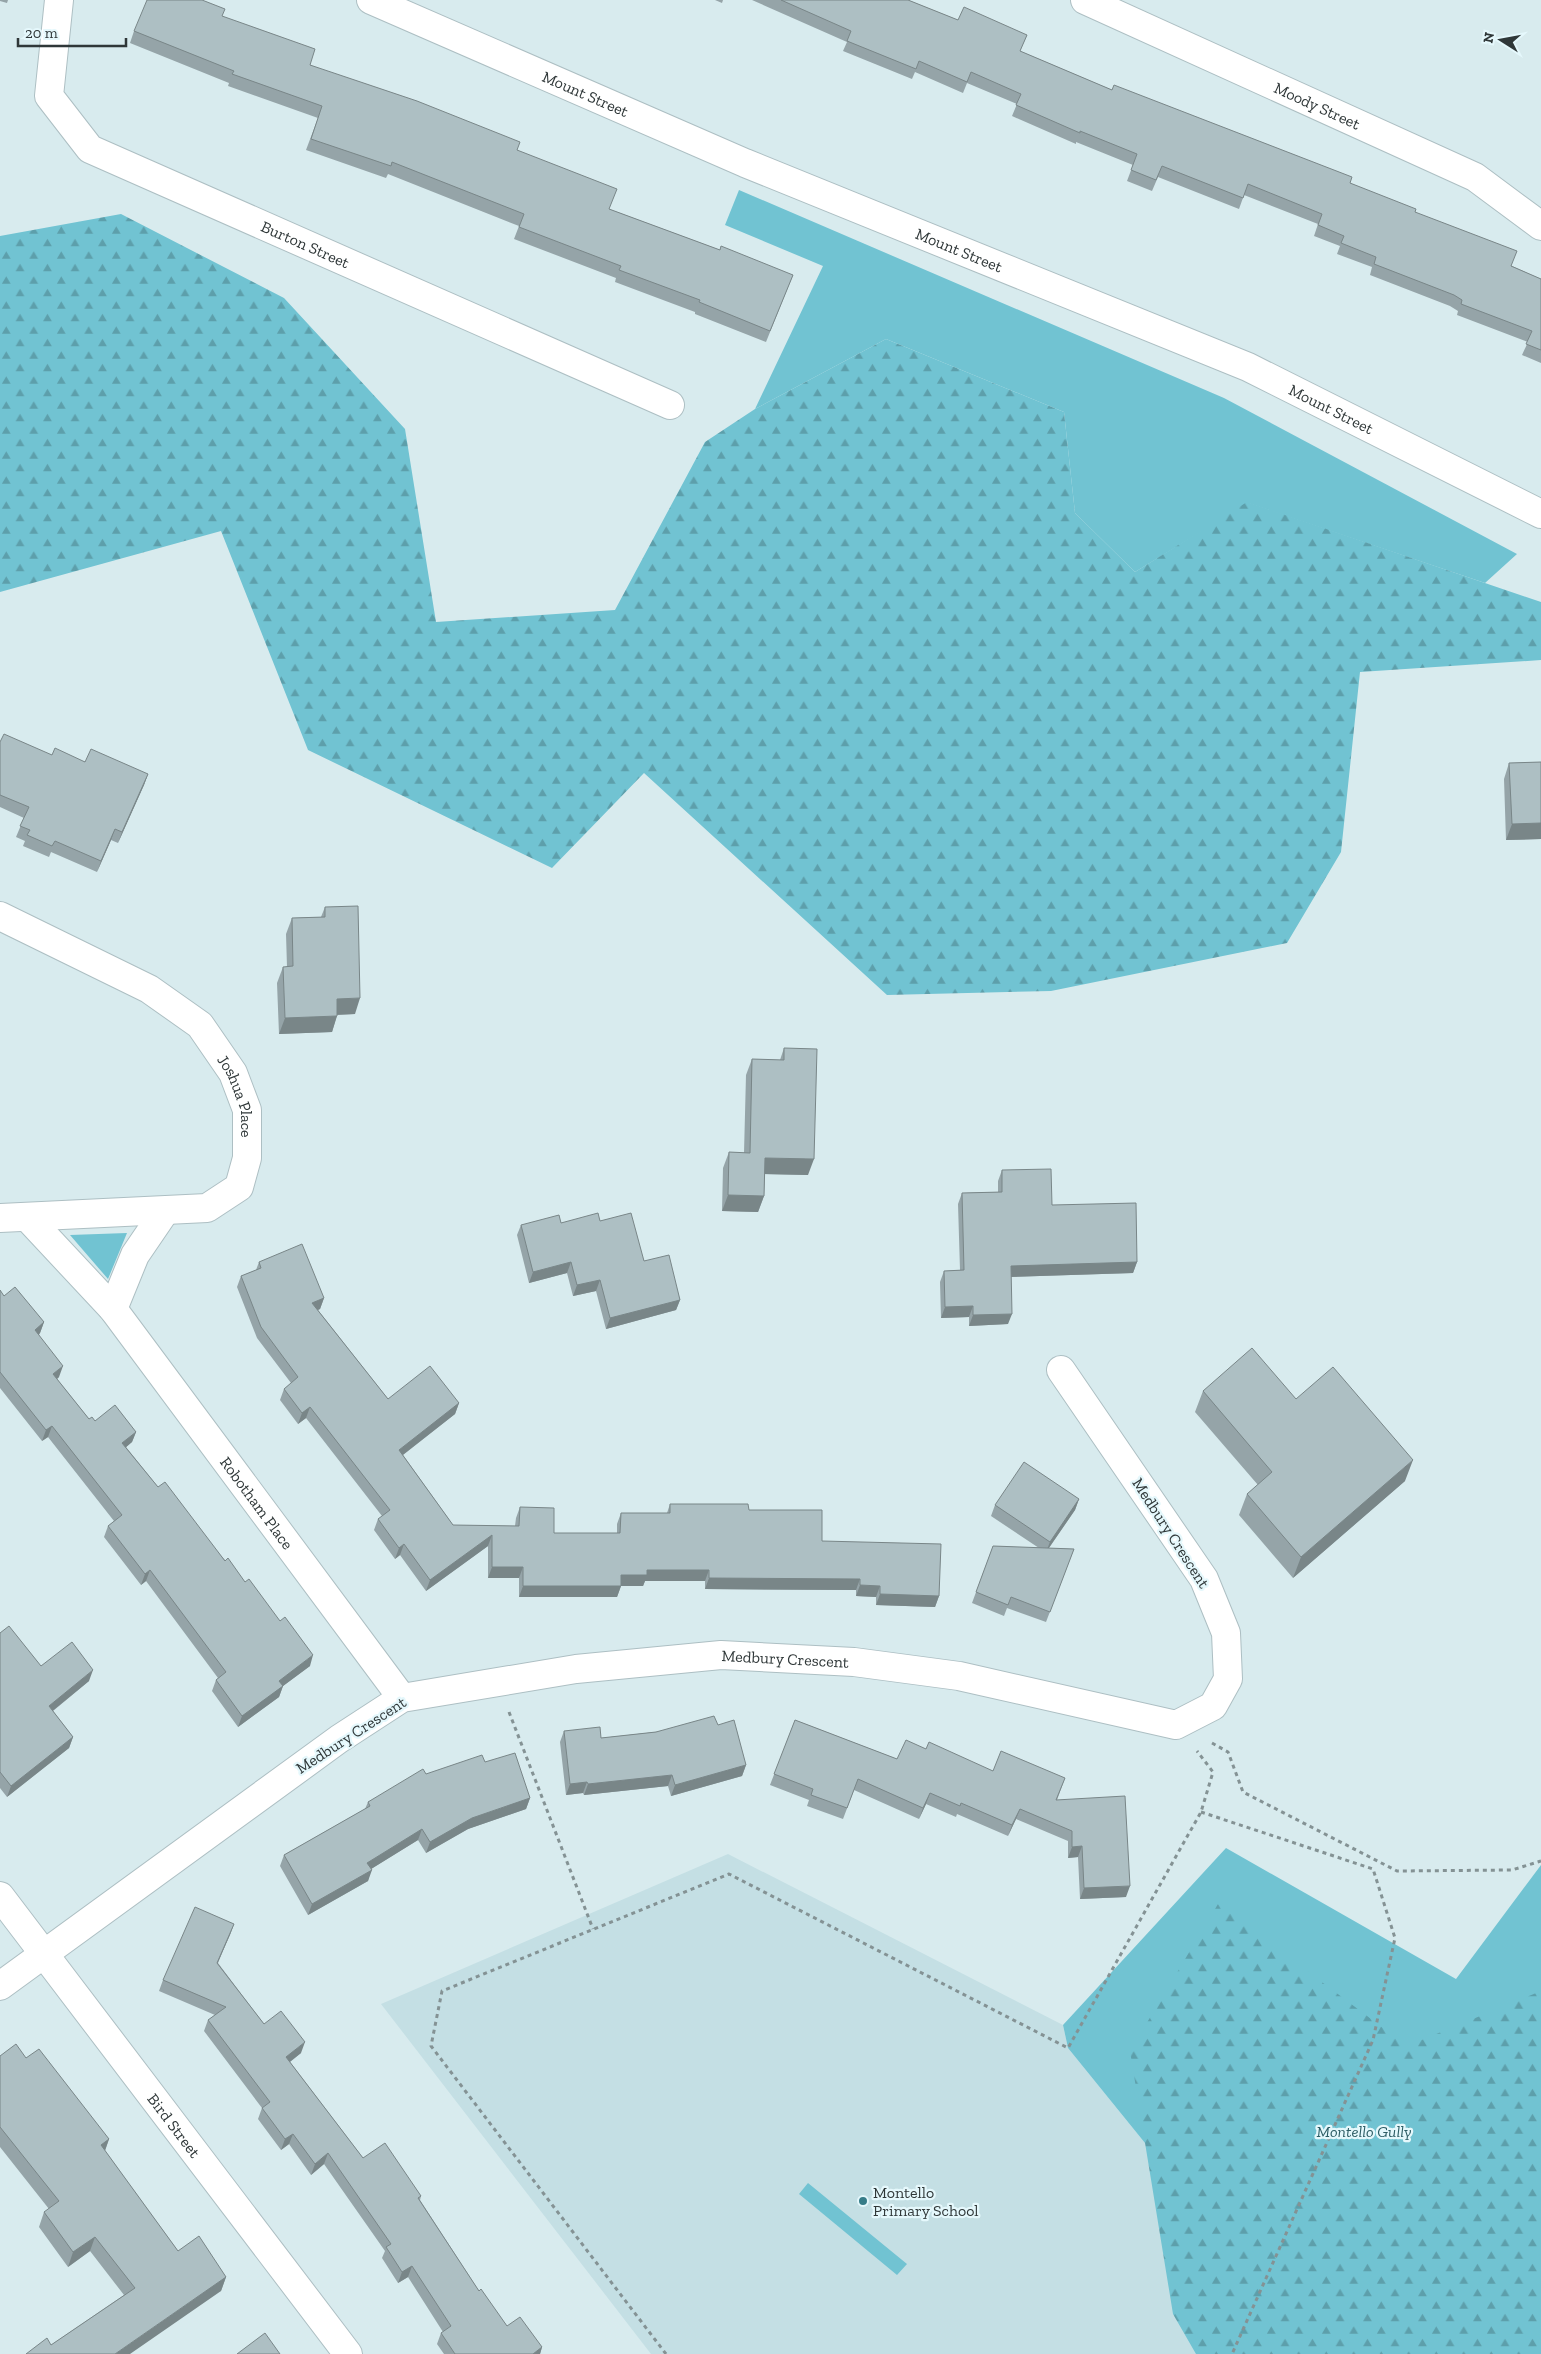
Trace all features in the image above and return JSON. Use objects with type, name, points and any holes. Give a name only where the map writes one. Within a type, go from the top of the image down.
[{"type":"main road","name":"Burton Street","points":[[58,0],[49,96],[90,149],[670,405]]},
{"type":"main road","name":"Mount Street","points":[[371,0],[745,163],[1248,367],[1541,514]]},
{"type":"main road","name":"Moody Street","points":[[1085,0],[1475,177],[1541,226]]},
{"type":"main road","name":"Joshua Place","points":[[0,916],[150,989],[200,1024],[233,1073],[247,1110],[247,1158],[239,1187],[207,1208],[0,1218]]},
{"type":"main road","points":[[113,1309],[135,1255],[165,1211]]},
{"type":"main road","name":"Robotham Place","points":[[28,1218],[113,1309],[402,1698]]},
{"type":"main road","name":"Medbury Crescent","points":[[0,1986],[339,1739],[402,1698],[576,1670],[721,1655],[854,1662],[959,1676],[1176,1725],[1213,1706],[1228,1679],[1226,1633],[1204,1579],[1061,1370]]},
{"type":"main road","name":"Bird Street","points":[[0,1896],[348,2354]]},
{"type":"path","points":[[506,1704],[593,1929]]},
{"type":"path","points":[[666,2354],[431,2046],[442,1991],[729,1874],[1068,2048],[1201,1812],[1213,1772],[1176,1725]]},
{"type":"path","points":[[1176,1725],[1228,1752],[1242,1792],[1397,1871],[1512,1870],[1541,1861]]},
{"type":"path","points":[[1201,1812],[1374,1869],[1394,1938],[1373,2040],[1232,2354]]},
{"type":"shaded area","name":"Montello Primary School","points":[[728,1854],[1063,2025],[1068,2048],[1316,2354],[651,2354],[381,2004]]},
{"type":"green space","points":[[739,190],[1224,398],[1517,554],[1485,583],[1248,503],[1135,572],[1075,513],[1064,412],[886,339],[755,409],[823,266],[725,225]]},
{"type":"green space","points":[[121,214],[284,298],[405,429],[436,622],[615,610],[705,442],[755,409],[886,339],[1064,412],[1075,513],[1135,572],[1247,502],[1541,602],[1541,660],[1360,672],[1341,852],[1287,943],[1051,991],[887,995],[644,773],[552,868],[308,750],[221,531],[0,592],[0,236]]},
{"type":"green space","points":[[127,1233],[108,1279],[70,1235]]},
{"type":"green space","name":"Montello Gully","points":[[1226,1848],[1456,1979],[1541,1865],[1541,2354],[1316,2354],[1068,2048],[1063,2025]]},
{"type":"green space","name":"Montello Gully","points":[[1218,1904],[1407,2046],[1541,1991],[1541,2354],[1196,2354],[1173,2314],[1130,2051]]},
{"type":"green space","points":[[808,2183],[907,2264],[897,2275],[799,2194]]},
{"type":"building","points":[[147,0],[202,0],[225,9],[222,16],[315,49],[310,65],[417,101],[520,142],[517,150],[617,189],[609,209],[720,250],[721,246],[793,275],[770,331],[699,302],[700,300],[619,270],[621,266],[519,227],[524,214],[392,162],[391,166],[311,139],[322,106],[232,74],[234,71],[134,31]]},
{"type":"building","points":[[781,0],[908,0],[958,20],[964,7],[1027,35],[1020,51],[1112,90],[1114,85],[1352,177],[1350,183],[1416,209],[1415,212],[1517,251],[1511,266],[1541,279],[1541,350],[1526,344],[1532,331],[1461,304],[1462,300],[1454,295],[1374,264],[1376,257],[1341,243],[1344,236],[1318,225],[1322,214],[1248,184],[1243,198],[1162,166],[1156,180],[1131,170],[1137,154],[1080,131],[1080,133],[1016,105],[1021,94],[971,72],[967,82],[919,61],[916,69],[847,41],[851,31]]},
{"type":"building","points":[[4,734],[52,755],[55,748],[85,762],[91,749],[148,774],[122,832],[115,829],[101,861],[55,841],[52,846],[27,835],[30,830],[20,826],[29,807],[0,795],[0,742]]},
{"type":"building","points":[[1541,762],[1541,823],[1512,824],[1509,763]]},
{"type":"building","points":[[358,906],[360,998],[337,999],[337,1016],[285,1018],[283,967],[293,966],[292,918],[325,917],[325,907]]},
{"type":"building","points":[[784,1048],[817,1049],[814,1159],[765,1158],[764,1196],[728,1195],[729,1152],[750,1153],[752,1059],[784,1060]]},
{"type":"building","points":[[1051,1169],[1052,1205],[1136,1203],[1137,1262],[1011,1266],[1012,1314],[973,1315],[973,1306],[945,1307],[944,1271],[964,1270],[962,1193],[1002,1192],[1002,1170]]},
{"type":"building","points":[[598,1213],[600,1221],[631,1213],[644,1261],[669,1255],[680,1300],[610,1318],[600,1280],[577,1285],[571,1262],[533,1272],[521,1225],[559,1215],[561,1223]]},
{"type":"building","points":[[302,1244],[324,1298],[312,1303],[388,1399],[430,1366],[459,1403],[399,1450],[453,1525],[519,1526],[520,1507],[554,1508],[554,1533],[620,1533],[621,1513],[670,1513],[670,1504],[748,1504],[749,1510],[822,1510],[822,1541],[941,1544],[939,1596],[880,1594],[880,1586],[860,1585],[860,1579],[709,1578],[709,1570],[647,1570],[647,1575],[621,1575],[621,1586],[523,1586],[523,1567],[492,1567],[492,1535],[430,1580],[404,1544],[399,1548],[378,1519],[390,1510],[310,1407],[302,1413],[284,1389],[298,1377],[261,1327],[241,1276],[261,1268],[259,1262]]},
{"type":"building","points":[[15,1287],[44,1322],[35,1330],[63,1366],[53,1374],[89,1419],[92,1417],[95,1421],[115,1405],[136,1432],[122,1443],[158,1487],[165,1482],[225,1561],[228,1558],[245,1582],[249,1579],[280,1621],[285,1617],[313,1655],[279,1681],[283,1686],[242,1716],[216,1680],[226,1672],[150,1570],[145,1574],[108,1526],[122,1515],[52,1426],[46,1430],[0,1372],[0,1290],[4,1296]]},
{"type":"building","points":[[1252,1348],[1296,1399],[1333,1367],[1413,1460],[1301,1557],[1247,1494],[1272,1472],[1203,1391]]},
{"type":"building","points":[[1024,1462],[1079,1499],[1050,1542],[995,1505]]},
{"type":"building","points":[[993,1546],[1074,1549],[1050,1612],[1011,1597],[1008,1605],[976,1592]]},
{"type":"building","points":[[9,1626],[41,1666],[72,1642],[93,1670],[49,1706],[73,1737],[11,1786],[0,1772],[0,1633]]},
{"type":"building","points":[[714,1716],[718,1725],[734,1720],[746,1765],[675,1785],[672,1775],[588,1784],[587,1782],[570,1784],[564,1731],[600,1727],[601,1738],[656,1732]]},
{"type":"building","points":[[795,1720],[897,1759],[906,1740],[926,1749],[929,1742],[993,1771],[1001,1751],[1065,1778],[1056,1800],[1125,1796],[1130,1886],[1084,1888],[1082,1846],[1072,1847],[1072,1831],[1020,1809],[1012,1825],[961,1803],[960,1806],[930,1793],[923,1808],[858,1779],[847,1808],[811,1795],[813,1789],[774,1774]]},
{"type":"building","points":[[515,1753],[530,1798],[472,1818],[430,1842],[422,1829],[367,1863],[372,1870],[312,1904],[284,1855],[370,1806],[368,1802],[423,1769],[426,1774],[482,1755],[485,1762]]},
{"type":"building","points":[[195,1907],[234,1924],[217,1963],[264,2024],[281,2011],[305,2042],[286,2057],[363,2158],[385,2143],[421,2196],[418,2198],[479,2291],[481,2289],[507,2326],[520,2317],[542,2347],[533,2354],[455,2354],[441,2333],[451,2326],[412,2266],[402,2272],[386,2247],[391,2244],[328,2153],[315,2164],[293,2134],[285,2139],[262,2108],[270,2102],[208,2020],[226,2007],[163,1980]]},
{"type":"building","points":[[16,2044],[26,2058],[39,2049],[109,2139],[101,2145],[178,2251],[199,2236],[226,2277],[115,2354],[26,2354],[47,2338],[51,2345],[135,2288],[95,2237],[73,2252],[44,2212],[59,2201],[0,2127],[0,2056]]},
{"type":"building","points":[[265,2333],[280,2354],[237,2354]]},
{"type":"place","name":"Montello Primary School","points":[[863,2201]]}]
